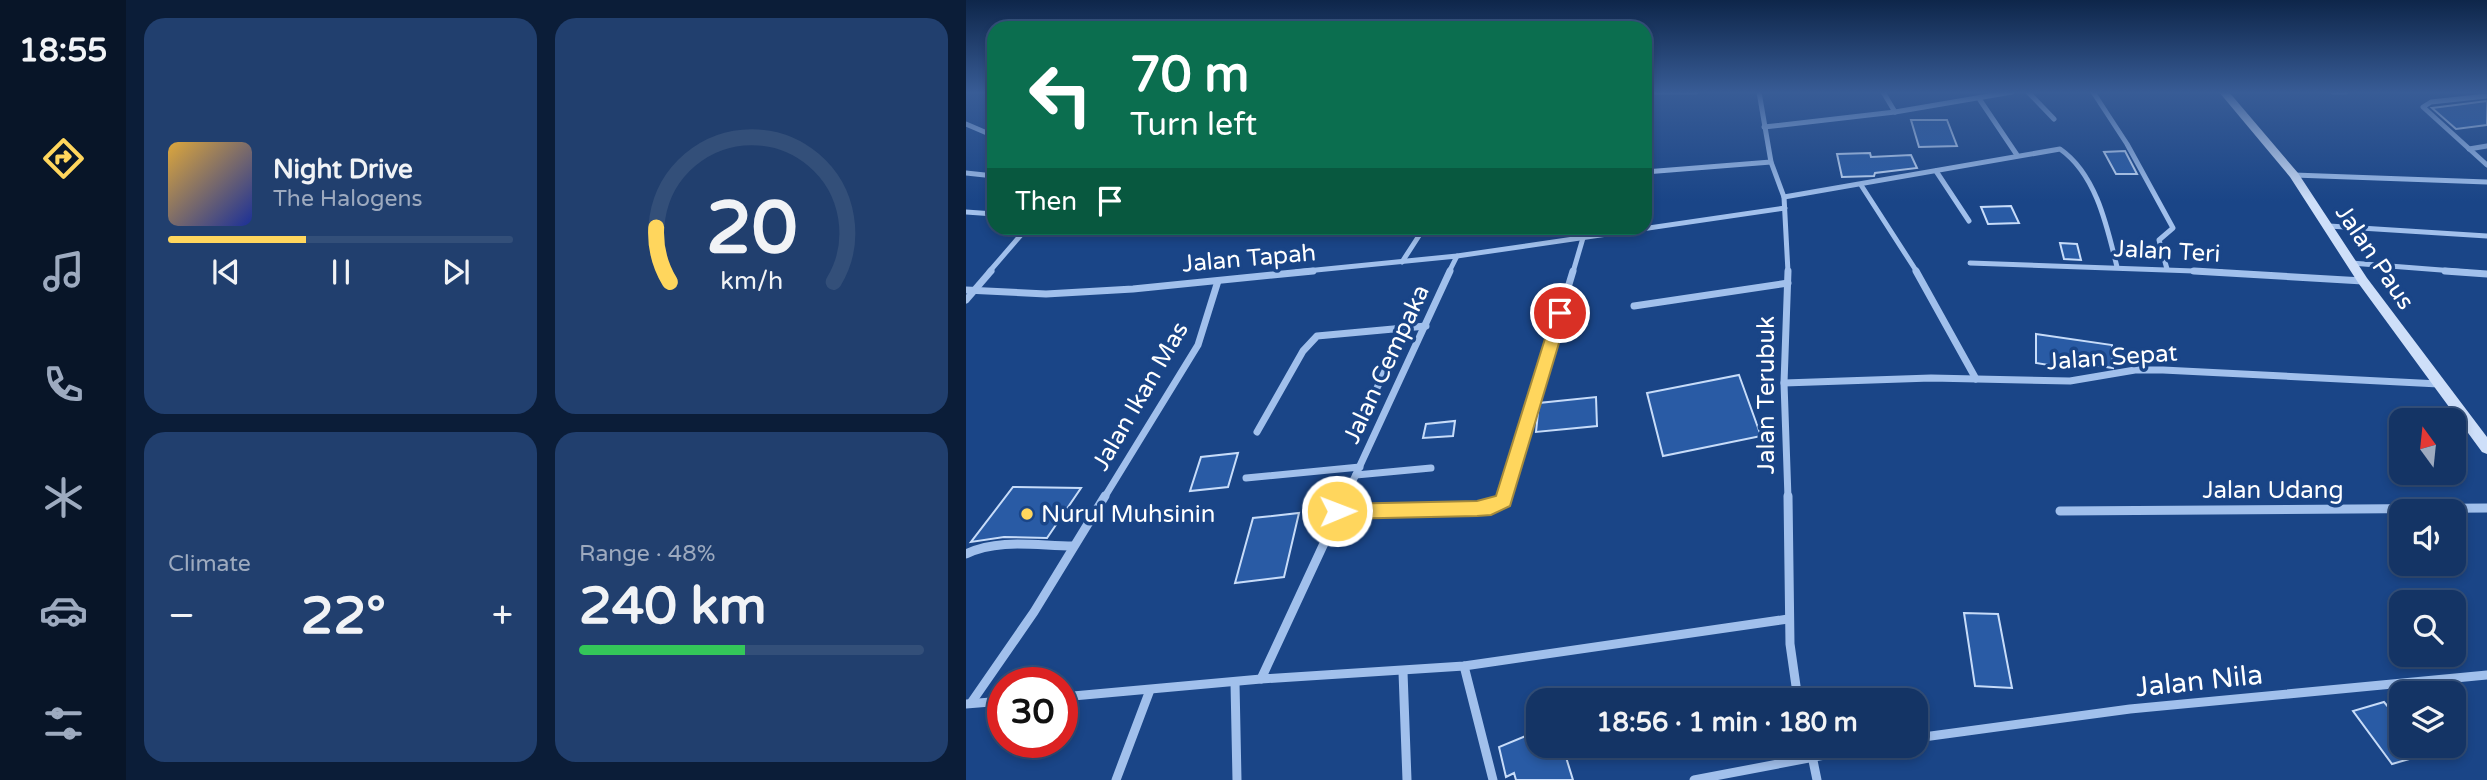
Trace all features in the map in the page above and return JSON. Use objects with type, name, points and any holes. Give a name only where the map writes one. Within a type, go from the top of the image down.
[{"type":"main road","name":"Jalan Paus","points":[[2255,128],[2294,175],[2363,281],[2487,448]]},
{"type":"street","name":"Jalan Terubuk","points":[[1764,128],[1785,208],[1788,283],[1784,383],[1791,587],[1788,619],[1790,667],[1795,688]]},
{"type":"street","points":[[1999,128],[2017,155]]},
{"type":"street","points":[[2117,128],[2173,229],[2159,240],[2168,269]]},
{"type":"street","points":[[2446,128],[2487,165]]},
{"type":"street","points":[[2469,149],[2487,146]]},
{"type":"street","points":[[1784,197],[2060,149],[2071,157],[2086,179],[2105,220],[2117,267]]},
{"type":"street","points":[[1652,171],[1771,162]]},
{"type":"street","points":[[1936,171],[1969,222]]},
{"type":"street","points":[[984,175],[987,172]]},
{"type":"street","points":[[966,173],[987,175]]},
{"type":"street","points":[[2294,175],[2487,182]]},
{"type":"street","points":[[1861,185],[1916,271],[1976,379]]},
{"type":"street","name":"Jalan Tapah","points":[[1652,228],[1785,208]]},
{"type":"street","points":[[966,212],[987,214]]},
{"type":"street","points":[[2329,226],[2487,236]]},
{"type":"street","points":[[966,300],[1021,235]]},
{"type":"street","points":[[1402,262],[1419,235]]},
{"type":"street","name":"Jalan Tapah","points":[[966,290],[1090,293],[1457,257],[1603,235]]},
{"type":"street","points":[[1337,511],[1477,509],[1491,507],[1503,500],[1583,238]]},
{"type":"street","name":"Jalan Cempaka","points":[[1261,678],[1457,257]]},
{"type":"street","name":"Jalan Teri","points":[[1970,263],[2168,269],[2363,281]]},
{"type":"street","points":[[2351,263],[2487,274]]},
{"type":"street","name":"Jalan Ikan Mas","points":[[969,703],[1034,612],[1198,345],[1218,281]]},
{"type":"street","points":[[1634,306],[1788,283]]},
{"type":"street","points":[[1257,432],[1311,339],[1325,334],[1426,326]]},
{"type":"street","points":[[1362,420],[1405,328]]},
{"type":"street","name":"Jalan Sepat","points":[[1784,383],[1931,378],[2070,381],[2135,370],[2163,370],[2442,384]]},
{"type":"street","points":[[1382,379],[1401,380]]},
{"type":"street","points":[[1246,478],[1431,468]]},
{"type":"street","name":"Jalan Udang","points":[[2060,511],[2487,508]]},
{"type":"street","points":[[966,554],[974,549],[996,546],[1073,547]]},
{"type":"street","points":[[1078,696],[1235,683],[1261,678],[1403,672],[1464,666],[1788,619]]},
{"type":"street","points":[[1464,666],[1493,780]]},
{"type":"street","points":[[1403,672],[1407,780]]},
{"type":"street","name":"Jalan Nila","points":[[1928,736],[1971,728],[2208,701],[2487,675]]},
{"type":"street","points":[[1235,683],[1237,780]]},
{"type":"street","points":[[1116,780],[1150,691]]},
{"type":"street","points":[[969,703],[987,702]]},
{"type":"street","points":[[1694,780],[1783,758]]},
{"type":"street","points":[[1812,758],[1817,780]]},
{"type":"building","points":[[1913,128],[1950,128],[1957,146],[1919,147]]},
{"type":"building","points":[[2125,151],[2137,174],[2116,174],[2104,152]]},
{"type":"building","points":[[1870,153],[1871,157],[1911,155],[1917,168],[1875,173],[1874,176],[1842,177],[1837,154]]},
{"type":"building","points":[[2011,206],[2019,223],[1988,224],[1981,207]]},
{"type":"building","points":[[2060,243],[2077,244],[2081,260],[2064,259]]},
{"type":"building","points":[[2036,334],[2112,345],[2113,368],[2067,361],[2067,368],[2036,363]]},
{"type":"building","points":[[1739,375],[1761,436],[1663,456],[1647,393]]},
{"type":"building","points":[[1596,397],[1597,426],[1536,432],[1539,403]]},
{"type":"building","points":[[1455,421],[1453,436],[1423,438],[1426,424]]},
{"type":"building","points":[[1238,453],[1228,487],[1190,491],[1201,457]]},
{"type":"building","points":[[1013,487],[1081,488],[1047,538],[1004,537],[971,542]]},
{"type":"building","points":[[1299,513],[1284,577],[1235,583],[1253,518]]},
{"type":"building","points":[[1964,613],[1998,614],[2012,688],[1975,686]]},
{"type":"building","points":[[2384,702],[2389,708],[2389,758],[2413,758],[2392,764],[2353,711]]},
{"type":"building","points":[[1526,736],[1526,758],[1566,758],[1573,780],[1516,780],[1514,773],[1506,777],[1499,747]]},
{"type":"place","name":"Nurul Muhsinin","points":[[1027,514]]},
{"type":"route","points":[[1337,511],[1462,510],[1491,507],[1503,500],[1560,313]]}]
